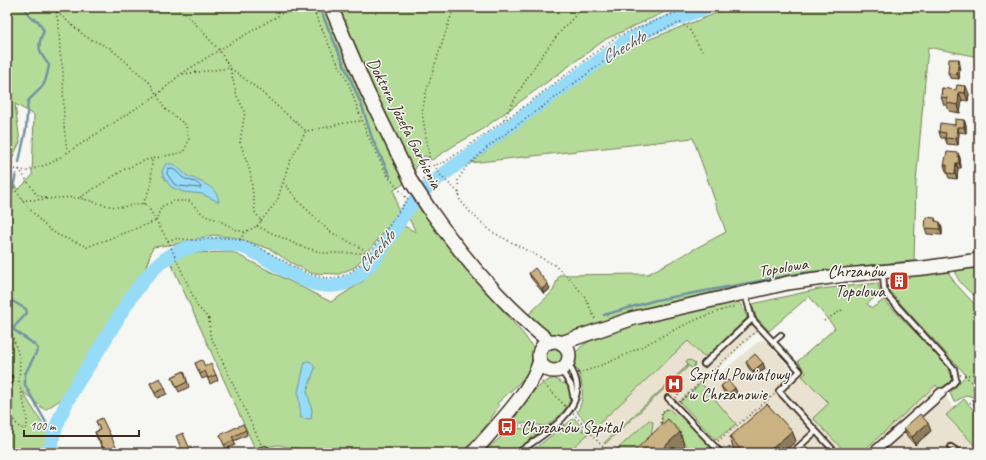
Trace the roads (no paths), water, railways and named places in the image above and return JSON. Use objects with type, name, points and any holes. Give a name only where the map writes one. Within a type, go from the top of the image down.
[{"type":"main road","name":"Doktora Józefa Garbienia","points":[[331,7],[368,91],[414,187],[460,252],[548,349]]},
{"type":"main road","name":"Topolowa","points":[[473,453],[525,391],[548,349],[598,329],[634,318],[746,298],[788,283],[979,260]]},
{"type":"main road","name":"Topolowa","points":[[525,391],[562,364],[598,329]]},
{"type":"main road","points":[[566,347],[562,364],[542,365],[548,349],[566,347]]},
{"type":"street","points":[[872,453],[941,393]]},
{"type":"lane","points":[[883,272],[884,288],[887,295],[947,360],[956,375],[956,380],[952,385],[941,393]]},
{"type":"lane","points":[[746,298],[752,319],[774,341],[800,371],[779,391],[815,432],[836,453]]},
{"type":"lane","points":[[704,364],[752,319]]},
{"type":"lane","points":[[774,341],[781,335]]},
{"type":"lane","points":[[562,364],[571,385],[574,401]]},
{"type":"lane","points":[[518,453],[560,421],[570,411],[577,395],[577,382],[562,364]]},
{"type":"lane","points":[[668,398],[720,453]]},
{"type":"lane","points":[[792,453],[815,432]]},
{"type":"lane","points":[[950,447],[960,453]]},
{"type":"water","points":[[166,164],[174,164],[186,175],[207,185],[218,196],[219,202],[202,194],[184,192],[171,187],[163,176],[162,171]]},
{"type":"water","points":[[305,362],[311,362],[315,368],[307,391],[312,410],[311,419],[301,418],[298,392]]},
{"type":"waterway","points":[[19,162],[26,129],[28,101],[44,83],[49,65],[43,57],[39,45],[44,31],[38,21],[31,18],[24,7]]},
{"type":"waterway","points":[[319,7],[362,106],[372,138],[390,176]]},
{"type":"waterway","name":"Chechło","points":[[47,453],[51,446],[62,412],[78,382],[127,303],[145,279],[165,259],[179,251],[194,246],[229,244],[243,247],[307,281],[320,285],[334,286],[348,282],[367,268],[382,250],[411,205],[441,176],[625,42],[650,29],[708,7]]},
{"type":"waterway","points":[[7,213],[16,174]]},
{"type":"waterway","name":"Chechło","points":[[404,206],[409,214]]},
{"type":"waterway","points":[[604,315],[656,300],[804,273],[918,261]]},
{"type":"waterway","points":[[7,298],[26,309],[27,313],[14,327],[14,330],[35,345],[38,349],[25,374],[25,385],[53,435]]},
{"type":"waterway","points":[[974,404],[979,410]]},
{"type":"place","name":"Chrzanów Topolowa","points":[[899,281]]},
{"type":"place","name":"Szpital Powiatowy w Chrzanowie","points":[[674,384]]},
{"type":"place","name":"Chrzanów Szpital","points":[[507,427]]}]
